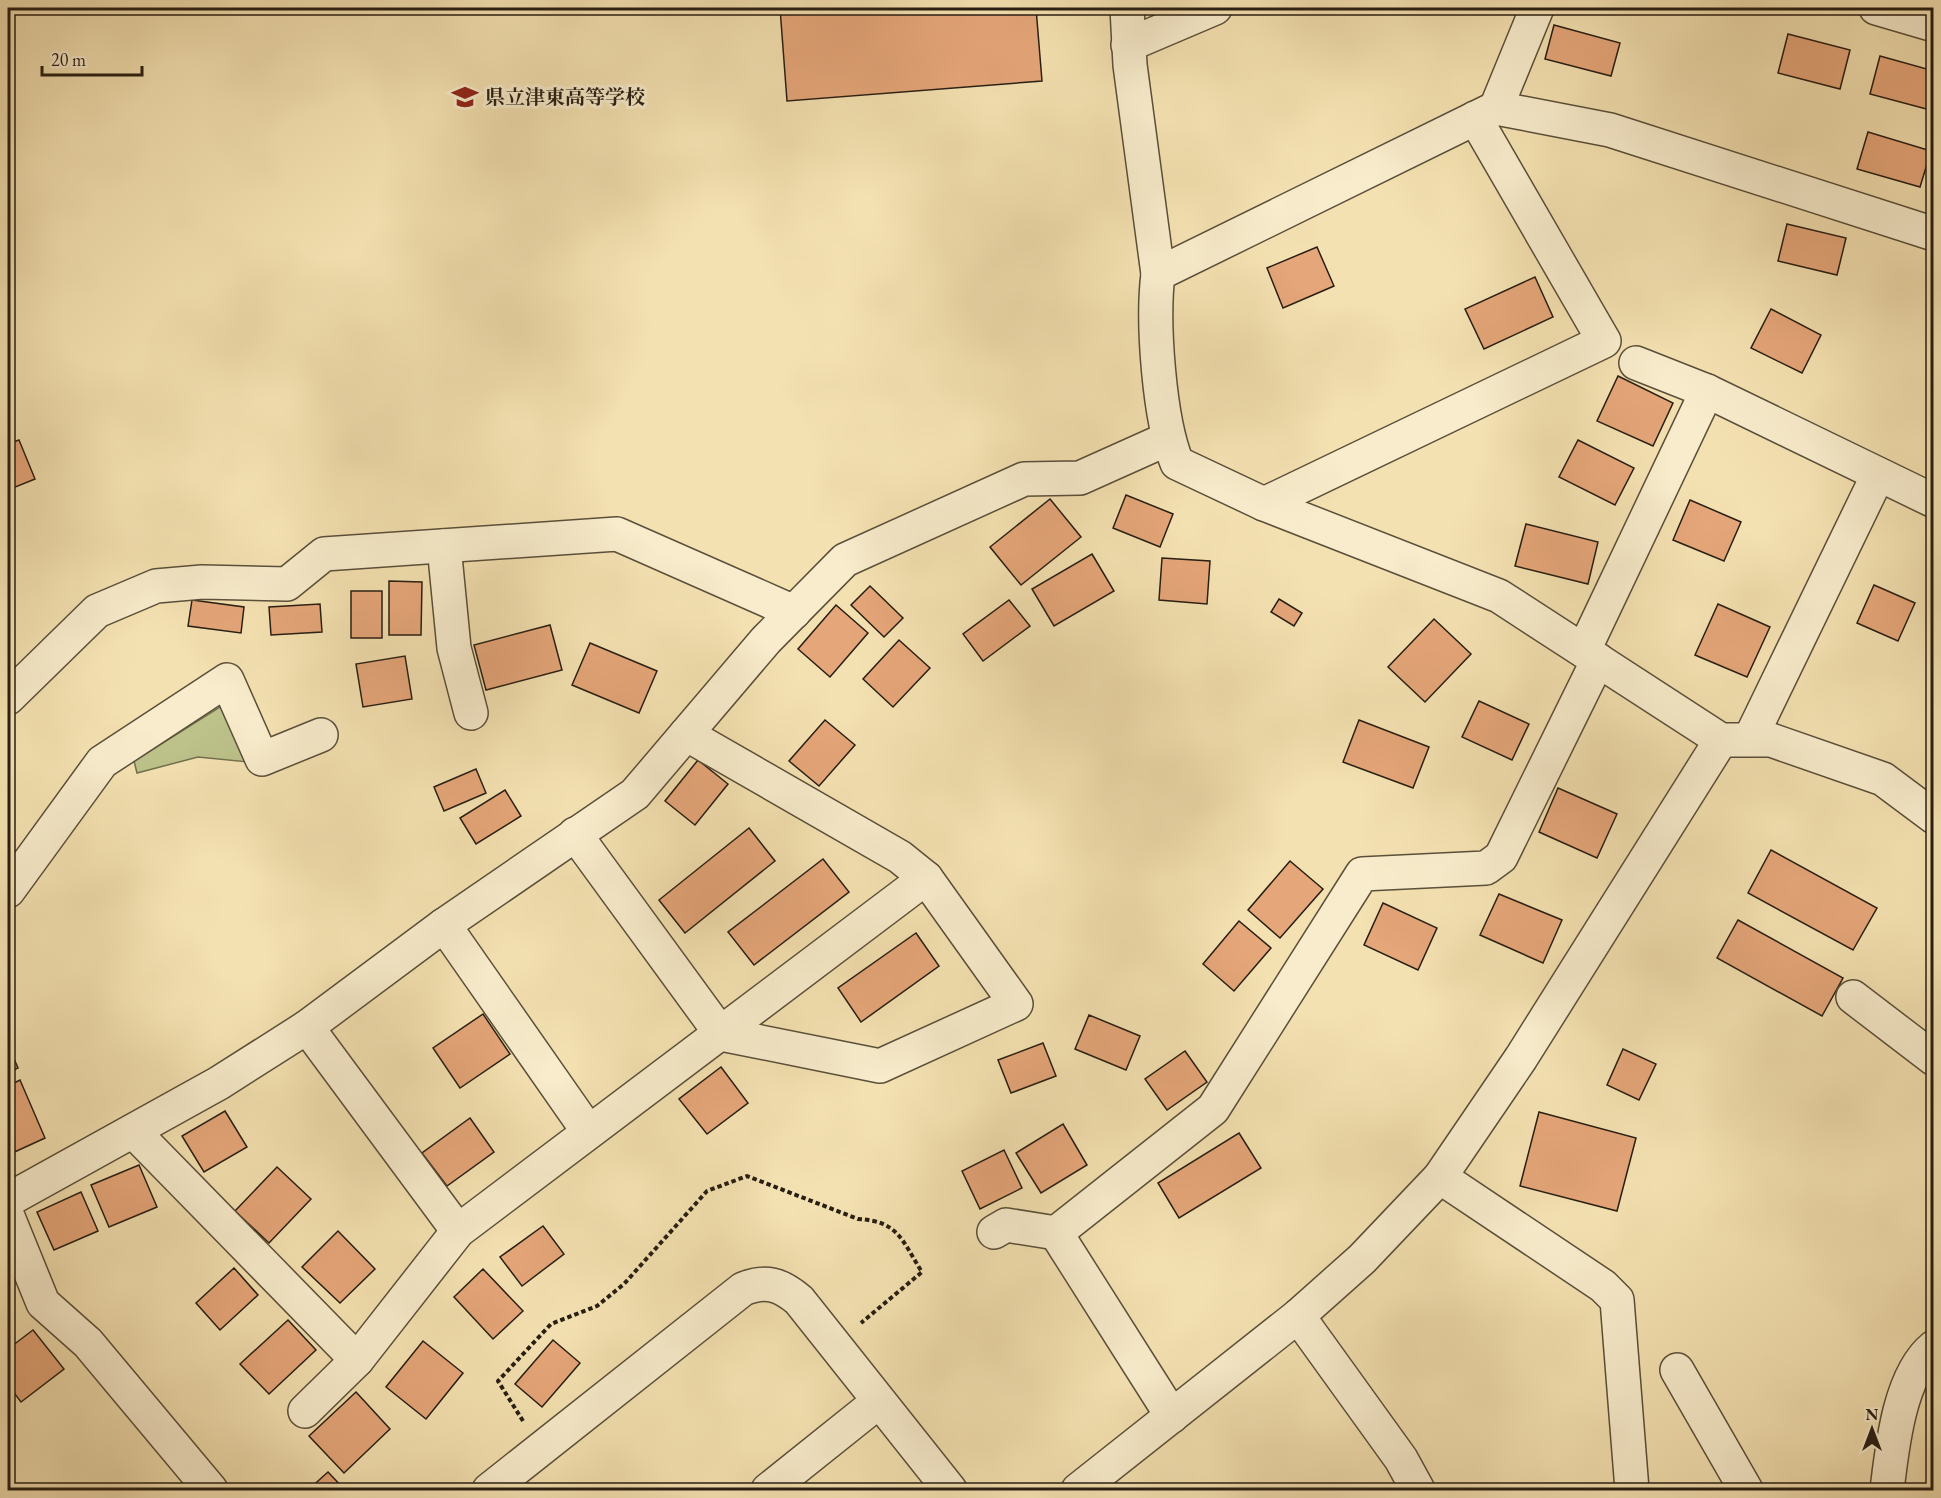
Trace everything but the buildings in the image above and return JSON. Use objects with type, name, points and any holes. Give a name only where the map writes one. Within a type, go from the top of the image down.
[{"type":"street","points":[[1127,8],[1128,45],[1158,274],[1154,304],[1167,439],[1177,462],[1264,504],[1499,596],[1591,655],[1736,739],[1771,740],[1883,779],[1930,806]]},
{"type":"street","points":[[1128,45],[1215,8]]},
{"type":"street","points":[[1485,113],[1537,8]]},
{"type":"street","points":[[1876,8],[1921,17]]},
{"type":"street","points":[[1158,274],[1485,113],[1610,130],[1934,234]]},
{"type":"street","points":[[1264,504],[1604,341],[1485,113]]},
{"type":"street","points":[[1636,363],[1707,391],[1934,501]]},
{"type":"street","points":[[994,1232],[1006,1225],[1056,1233],[1213,1109],[1362,874],[1486,868],[1501,857],[1707,391]]},
{"type":"street","points":[[8,1200],[219,1083],[308,1027],[444,925],[635,794],[766,640],[845,560],[1024,479],[1080,477],[1167,439]]},
{"type":"street","points":[[1078,1491],[1298,1316],[1362,1259],[1440,1177],[1736,739],[1878,475]]},
{"type":"street","points":[[8,698],[97,611],[156,586],[202,582],[287,584],[324,554],[617,534],[794,612]]},
{"type":"street","points":[[444,546],[454,648],[471,713]]},
{"type":"street","points":[[8,891],[102,762],[227,680],[262,759],[321,735]]},
{"type":"street","points":[[575,834],[721,1034],[880,1066],[1016,1004],[927,878],[900,857],[686,734]]},
{"type":"street","points":[[305,1411],[357,1360],[458,1231],[927,878]]},
{"type":"street","points":[[444,925],[588,1131]]},
{"type":"street","points":[[1854,997],[1934,1059]]},
{"type":"street","points":[[308,1027],[458,1231]]},
{"type":"street","points":[[133,1131],[357,1360]]},
{"type":"street","points":[[1440,1177],[1603,1286],[1617,1300],[1632,1491]]},
{"type":"street","points":[[8,1217],[43,1303],[88,1343],[211,1491]]},
{"type":"street","points":[[1056,1233],[1172,1416]]},
{"type":"street","points":[[489,1491],[743,1288],[760,1282],[786,1289],[799,1300],[950,1491]]},
{"type":"street","points":[[1298,1316],[1401,1459],[1418,1491]]},
{"type":"street","points":[[1887,1491],[1896,1420],[1916,1372],[1928,1352],[1934,1347]]},
{"type":"street","points":[[1677,1370],[1746,1491]]},
{"type":"street","points":[[768,1491],[878,1402]]},
{"type":"green space","points":[[223,705],[248,762],[198,757],[137,773],[134,761]]},
{"type":"place","name":"県立津東高等学校","points":[[465,97]]}]
